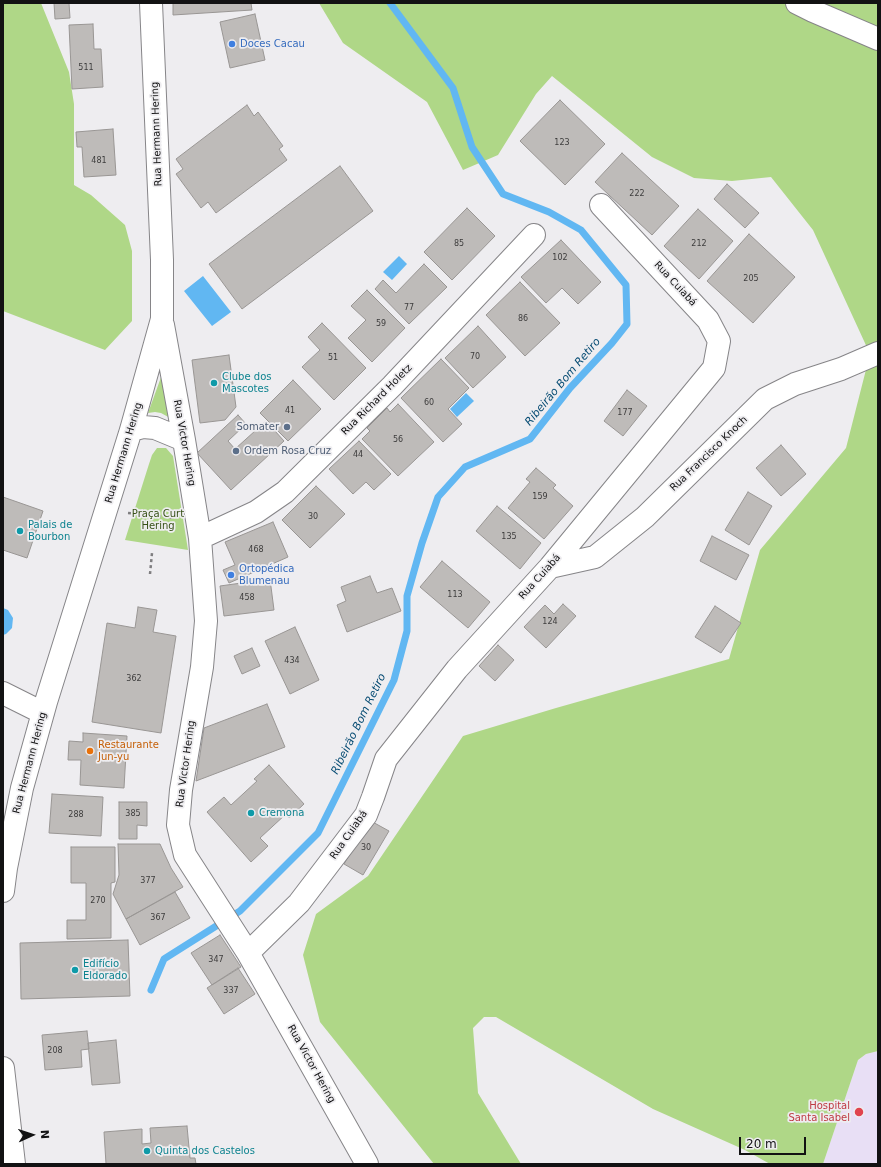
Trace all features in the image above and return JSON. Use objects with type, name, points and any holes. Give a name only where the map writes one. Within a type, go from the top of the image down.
[{"type":"street","name":"Rua Hermann Hering","points":[[3,891],[6,868],[22,788],[43,714],[131,430],[162,319],[162,260],[151,3]]},
{"type":"street","points":[[797,3],[878,39]]},
{"type":"street","name":"Rua Cuiabá","points":[[248,953],[299,903],[366,815],[374,797],[386,759],[457,669],[550,567],[714,368],[719,341],[708,320],[601,205]]},
{"type":"street","name":"Rua Richard Holetz","points":[[198,529],[256,512],[285,492],[392,386],[534,235]]},
{"type":"street","name":"Rua Victor Hering","points":[[162,319],[184,440],[198,529],[206,621],[202,667],[181,790],[178,825],[185,855],[248,953],[367,1164]]},
{"type":"street","name":"Rua Francisco Knoch","points":[[550,567],[595,557],[645,517],[765,399],[795,384],[841,369],[878,353]]},
{"type":"street","points":[[131,430],[155,428],[184,440]]},
{"type":"street","points":[[3,693],[43,714]]},
{"type":"street","points":[[3,1068],[14,1164]]},
{"type":"path","points":[[106,511],[198,529]]},
{"type":"path","points":[[150,574],[152,553]]},
{"type":"shaded area","name":"Hospital Santa Isabel","points":[[878,1051],[878,1164],[823,1164],[858,1060],[866,1054]]},
{"type":"green space","points":[[3,3],[41,3],[69,72],[74,104],[74,185],[91,195],[125,225],[132,251],[132,321],[105,350],[3,311]]},
{"type":"green space","points":[[319,3],[878,3],[878,1051],[866,1054],[858,1060],[823,1164],[770,1164],[745,1150],[653,1109],[496,1017],[484,1017],[473,1028],[478,1093],[521,1164],[434,1164],[320,1022],[303,955],[316,914],[368,876],[463,736],[729,659],[760,550],[846,448],[870,354],[813,230],[771,177],[732,181],[694,178],[652,157],[552,76],[536,94],[498,155],[463,170],[427,102],[343,43]]},
{"type":"green space","points":[[164,369],[172,419],[161,413],[148,413]]},
{"type":"green space","name":"Praça Curt Hering","points":[[157,448],[166,448],[173,456],[188,550],[125,540],[152,455]]},
{"type":"water","points":[[399,256],[407,264],[392,280],[383,272]]},
{"type":"water","points":[[203,276],[231,312],[212,326],[184,291]]},
{"type":"water","points":[[466,393],[474,401],[457,417],[450,409]]},
{"type":"water","points":[[3,608],[8,610],[13,618],[12,628],[3,635]]},
{"type":"building","points":[[54,3],[69,3],[70,18],[55,19]]},
{"type":"building","points":[[173,3],[251,3],[252,10],[173,15]]},
{"type":"building","points":[[255,14],[265,60],[230,68],[220,22]]},
{"type":"building","points":[[93,24],[94,49],[101,49],[103,87],[72,89],[69,25]]},
{"type":"building","points":[[560,100],[605,144],[565,185],[520,141]]},
{"type":"building","points":[[247,105],[254,116],[258,112],[283,146],[279,149],[287,160],[216,213],[208,202],[201,208],[176,174],[183,169],[176,159]]},
{"type":"building","points":[[113,129],[116,175],[84,177],[82,147],[77,147],[76,132]]},
{"type":"building","points":[[622,153],[679,206],[652,235],[595,182]]},
{"type":"building","points":[[340,166],[373,211],[242,309],[209,264]]},
{"type":"building","points":[[727,184],[759,213],[745,228],[714,199]]},
{"type":"building","points":[[467,208],[495,236],[452,280],[424,252]]},
{"type":"building","points":[[698,209],[733,241],[699,279],[664,246]]},
{"type":"building","points":[[749,234],[795,277],[753,323],[707,281]]},
{"type":"building","points":[[561,240],[601,282],[578,304],[562,288],[546,303],[521,277]]},
{"type":"building","points":[[424,264],[447,287],[409,324],[375,289],[383,280],[396,293]]},
{"type":"building","points":[[520,282],[560,323],[525,356],[486,315]]},
{"type":"building","points":[[367,290],[405,328],[372,362],[348,338],[366,320],[351,306]]},
{"type":"building","points":[[322,323],[366,368],[334,400],[302,367],[320,350],[308,337]]},
{"type":"building","points":[[478,326],[506,357],[473,388],[445,358]]},
{"type":"building","name":"Clube dos Mascotes","points":[[229,355],[236,407],[225,420],[200,423],[192,360]]},
{"type":"building","points":[[441,359],[469,388],[448,409],[462,424],[443,442],[401,398]]},
{"type":"building","points":[[293,380],[321,409],[288,441],[260,413]]},
{"type":"building","points":[[627,390],[647,406],[623,436],[604,421]]},
{"type":"building","points":[[398,404],[434,442],[398,476],[362,439],[370,431],[367,428],[387,408],[390,412]]},
{"type":"building","name":"Ordem Rosa Cruz","points":[[238,415],[246,424],[228,441],[235,449],[266,421],[284,441],[231,490],[197,453]]},
{"type":"building","points":[[359,441],[391,474],[374,490],[366,482],[353,494],[329,469]]},
{"type":"building","points":[[781,445],[806,474],[781,496],[756,468]]},
{"type":"building","points":[[536,468],[556,485],[553,488],[573,506],[544,539],[508,508],[530,482],[526,479]]},
{"type":"building","points":[[316,486],[345,514],[310,548],[282,520]]},
{"type":"building","points":[[748,492],[772,506],[749,545],[725,530]]},
{"type":"building","name":"Palais de Bourbon","points":[[3,497],[43,511],[27,558],[3,550]]},
{"type":"building","points":[[497,506],[541,543],[520,569],[476,531]]},
{"type":"building","points":[[273,522],[288,557],[229,583],[223,570],[235,565],[225,542]]},
{"type":"building","points":[[712,536],[749,555],[736,580],[700,561]]},
{"type":"building","points":[[442,561],[490,602],[468,628],[420,587]]},
{"type":"building","points":[[370,576],[377,593],[392,588],[401,611],[347,632],[337,605],[346,601],[341,587]]},
{"type":"building","points":[[270,579],[274,610],[224,616],[220,586]]},
{"type":"building","points":[[563,604],[576,616],[546,648],[524,627],[545,605],[554,614]]},
{"type":"building","points":[[715,606],[741,623],[721,653],[695,637]]},
{"type":"building","points":[[138,607],[157,610],[153,632],[176,636],[161,733],[92,722],[107,623],[135,628]]},
{"type":"building","points":[[295,627],[319,680],[290,694],[265,641]]},
{"type":"building","points":[[498,645],[514,660],[495,681],[479,666]]},
{"type":"building","points":[[252,648],[260,666],[242,674],[234,656]]},
{"type":"building","points":[[267,704],[285,747],[196,781],[204,728]]},
{"type":"building","points":[[83,733],[127,736],[124,788],[80,785],[81,760],[68,760],[69,741],[83,742]]},
{"type":"building","name":"Cremona","points":[[269,765],[304,804],[289,818],[286,814],[260,838],[268,846],[251,862],[207,812],[224,797],[231,805],[257,781],[254,779]]},
{"type":"building","points":[[52,794],[103,797],[101,836],[49,833]]},
{"type":"building","points":[[119,802],[147,802],[147,826],[137,825],[137,839],[119,839]]},
{"type":"building","points":[[369,820],[389,831],[363,875],[344,864]]},
{"type":"building","points":[[118,844],[160,844],[171,868],[183,887],[126,919],[113,894],[119,875]]},
{"type":"building","points":[[71,847],[115,847],[115,882],[111,883],[111,938],[67,939],[67,920],[86,920],[86,883],[71,883]]},
{"type":"building","points":[[175,892],[190,918],[140,945],[126,919]]},
{"type":"building","points":[[220,935],[241,967],[212,985],[191,953]]},
{"type":"building","name":"Edifício Eldorado","points":[[128,940],[130,996],[21,999],[20,943]]},
{"type":"building","points":[[238,968],[255,994],[224,1014],[207,988]]},
{"type":"building","points":[[87,1031],[89,1049],[81,1050],[82,1067],[45,1070],[42,1035]]},
{"type":"building","points":[[116,1040],[120,1083],[92,1085],[88,1043]]},
{"type":"building","name":"Quinta dos Castelos","points":[[187,1126],[190,1158],[195,1158],[196,1164],[106,1164],[104,1132],[142,1129],[142,1144],[151,1143],[150,1128]]},
{"type":"waterway","name":"Ribeirão Bom Retiro","points":[[151,990],[164,959],[240,911],[318,833],[394,680],[407,631],[407,596],[422,543],[438,497],[465,467],[530,439],[570,388],[612,343],[627,324],[626,285],[581,230],[549,212],[503,194],[472,147],[453,88],[390,3]]},
{"type":"place","name":"Doces Cacau","points":[[232,44]]},
{"type":"place","name":"Clube dos Mascotes","points":[[214,383]]},
{"type":"place","name":"Somater","points":[[287,427]]},
{"type":"place","name":"Ordem Rosa Cruz","points":[[236,451]]},
{"type":"place","name":"Palais de Bourbon","points":[[20,531]]},
{"type":"place","name":"Ortopédica Blumenau","points":[[231,575]]},
{"type":"place","name":"Restaurante Jun-yu","points":[[90,751]]},
{"type":"place","name":"Cremona","points":[[251,813]]},
{"type":"place","name":"Edifício Eldorado","points":[[75,970]]},
{"type":"place","name":"Hospital Santa Isabel","points":[[859,1112]]},
{"type":"place","name":"Quinta dos Castelos","points":[[147,1151]]}]
